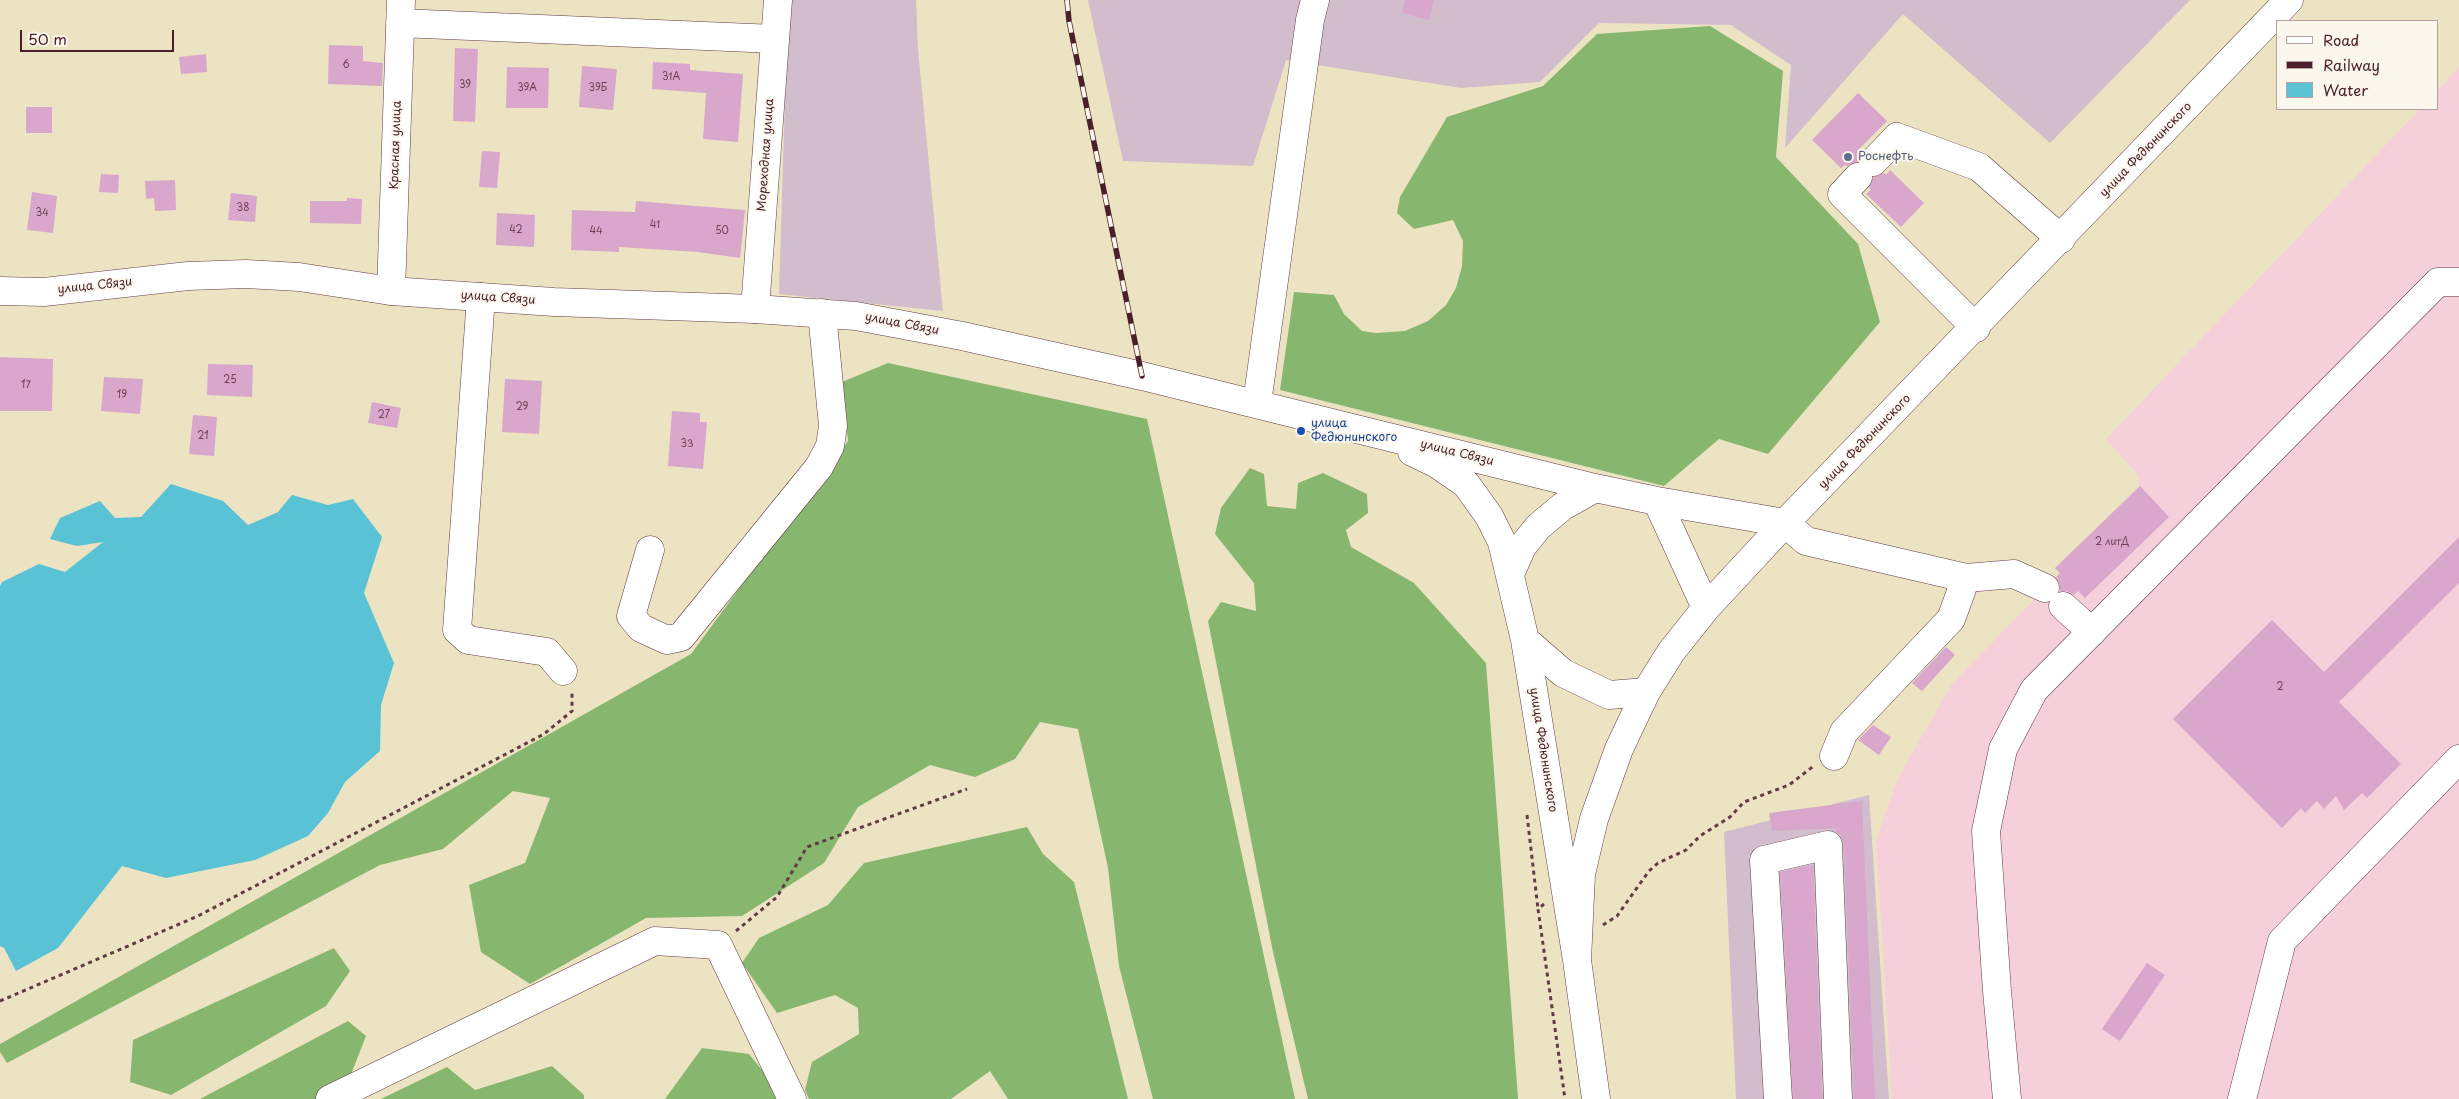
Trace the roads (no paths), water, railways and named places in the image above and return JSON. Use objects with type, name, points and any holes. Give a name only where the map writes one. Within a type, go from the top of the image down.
[{"type":"main road","name":"Мореходная улица","points":[[755,309],[778,0]]},
{"type":"main road","points":[[1257,403],[1310,20],[1315,0]]},
{"type":"main road","name":"улица Федюнинского","points":[[1577,960],[1581,874],[1594,819],[1619,749],[1646,692],[1671,652],[1706,608],[1785,523],[1976,328],[2289,0]]},
{"type":"main road","points":[[401,12],[775,38]]},
{"type":"main road","name":"Красная улица","points":[[391,291],[401,12]]},
{"type":"main road","points":[[1976,328],[1842,194],[1896,137],[1979,167],[2061,239]]},
{"type":"main road","name":"улица Связи","points":[[0,291],[44,292],[188,276],[246,274],[299,277],[391,291],[554,302],[822,312],[856,316],[962,336],[1257,403],[1595,488],[1656,501],[1785,523]]},
{"type":"main road","points":[[2007,1099],[1997,992],[1986,831],[2003,750],[2034,690],[2438,282],[2459,282]]},
{"type":"main road","points":[[481,297],[457,630],[468,640],[547,652],[563,670]]},
{"type":"main road","points":[[650,550],[632,616],[641,628],[667,640],[681,636],[819,467],[830,446],[833,426],[822,312]]},
{"type":"main road","name":"улица Федюнинского","points":[[1368,430],[1437,464],[1466,484],[1494,524],[1502,542],[1525,640],[1565,882],[1596,1099]]},
{"type":"main road","points":[[1510,574],[1522,547],[1538,527],[1564,506],[1595,488]]},
{"type":"main road","points":[[1656,501],[1706,608]]},
{"type":"main road","points":[[1785,523],[1806,541],[1966,578],[2014,574],[2054,597],[2092,632]]},
{"type":"main road","points":[[1834,756],[1844,732],[1951,619],[1966,578]]},
{"type":"main road","points":[[1525,640],[1563,673],[1609,696],[1646,692]]},
{"type":"main road","points":[[2242,1099],[2282,941],[2459,759]]},
{"type":"main road","points":[[1778,1099],[1764,860],[1828,845],[1838,1099]]},
{"type":"main road","points":[[330,1099],[655,941],[718,945],[792,1099]]},
{"type":"water","points":[[171,484],[223,501],[248,525],[278,512],[292,495],[328,505],[353,499],[382,537],[364,593],[394,663],[381,705],[380,751],[345,782],[328,813],[308,836],[255,860],[166,878],[122,866],[58,948],[16,971],[4,948],[0,946],[0,586],[2,582],[39,564],[65,572],[103,542],[77,546],[50,539],[60,518],[100,501],[115,518],[141,517]]},
{"type":"railway","points":[[1067,0],[1069,21],[1142,376]]},
{"type":"place","name":"Роснефть","points":[[1848,157]]},
{"type":"place","name":"улица Федюнинского","points":[[1301,431]]}]
